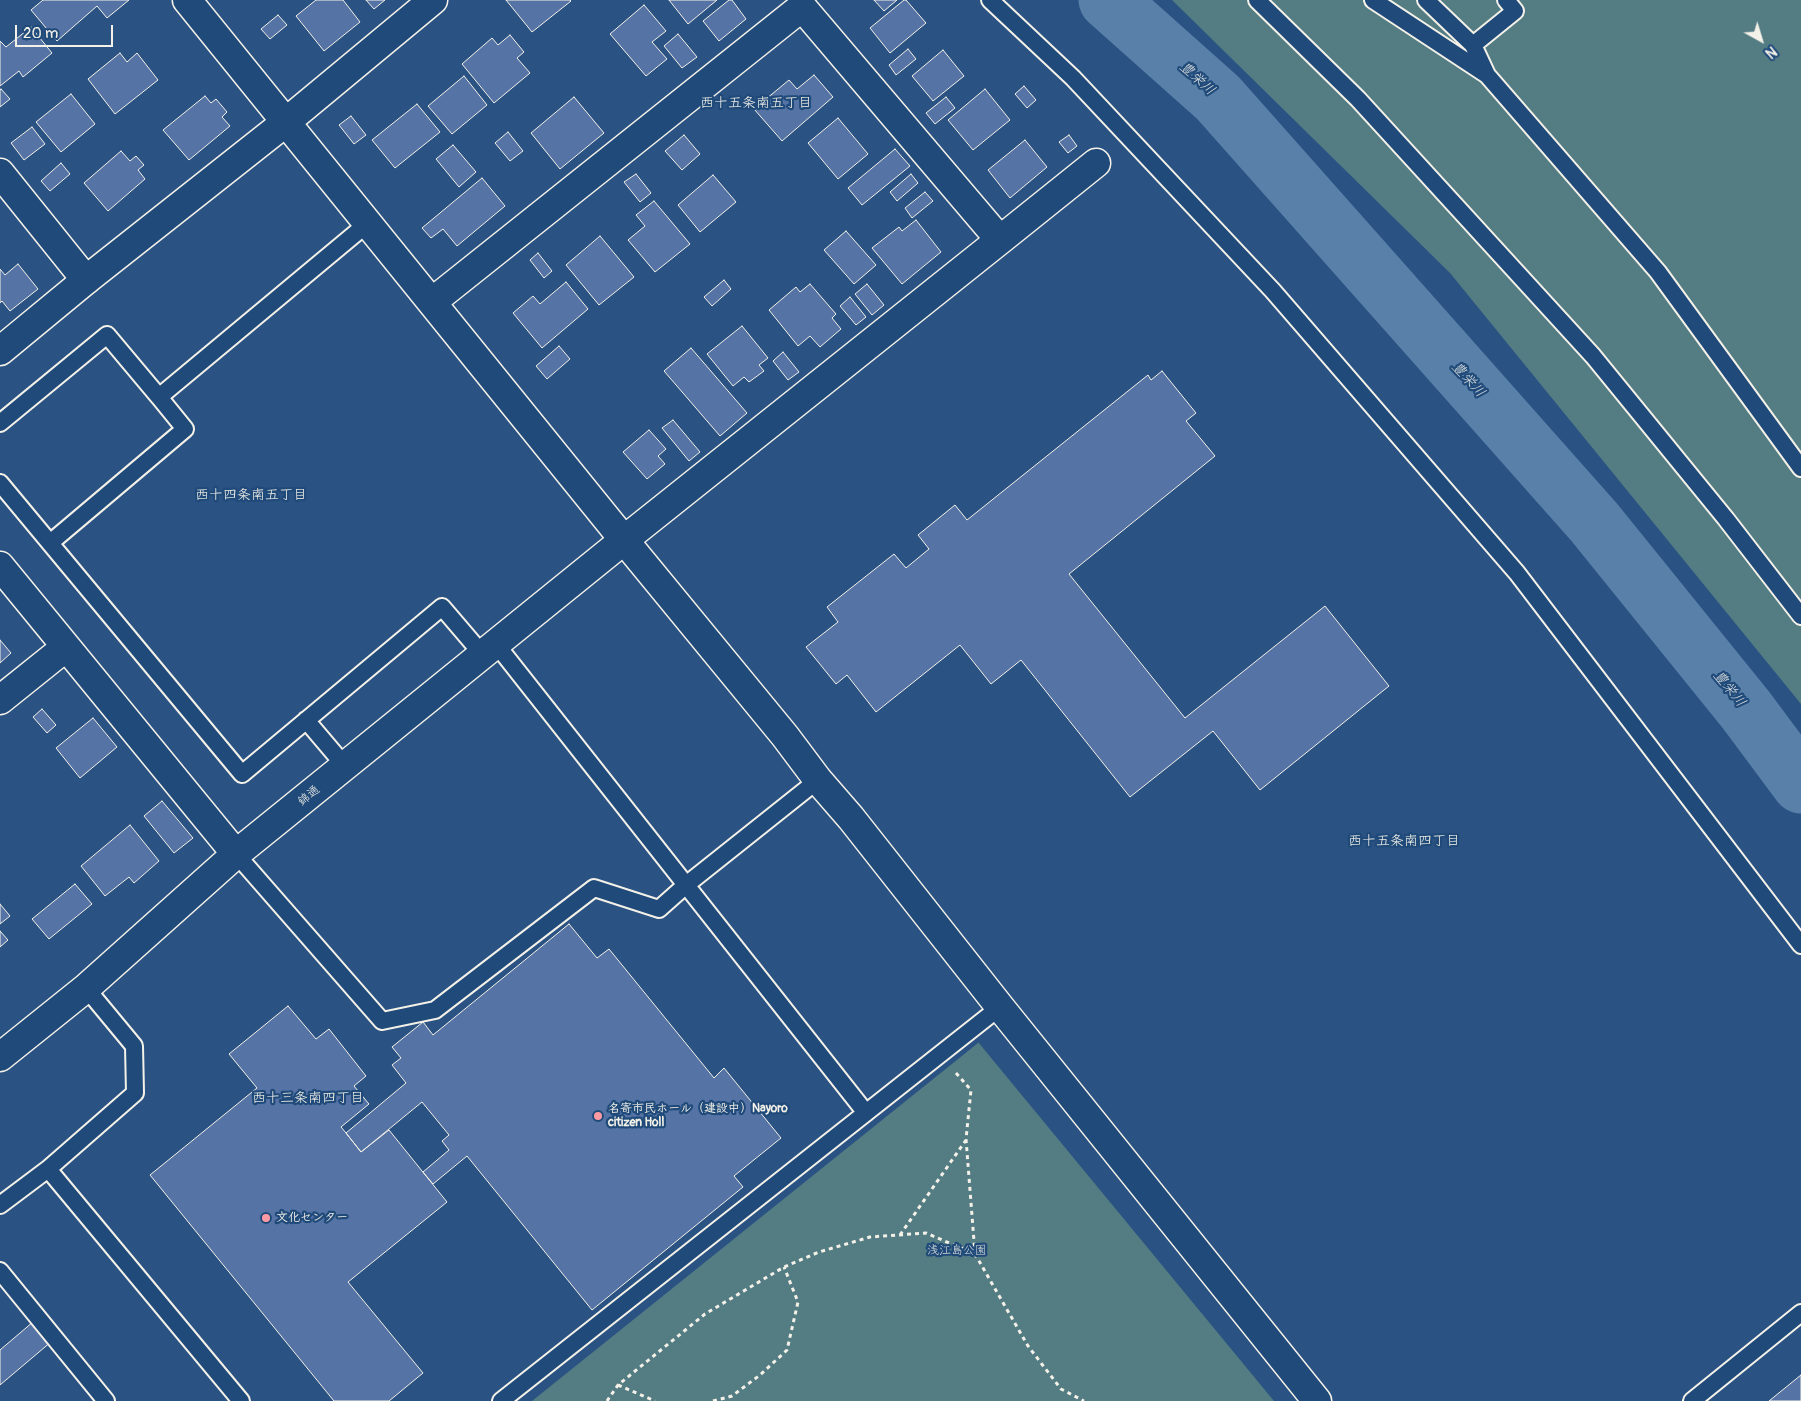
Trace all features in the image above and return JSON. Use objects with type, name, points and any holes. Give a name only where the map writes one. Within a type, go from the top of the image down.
[{"type":"street","points":[[187,0],[785,736],[818,780],[851,818],[1000,1007],[1317,1401]]},
{"type":"street","points":[[0,350],[286,122],[433,0]]},
{"type":"street","points":[[432,302],[807,4],[1000,240]]},
{"type":"street","name":"錦通","points":[[0,1057],[86,988],[236,854],[624,540],[1096,163]]},
{"type":"street","points":[[0,173],[86,280]]},
{"type":"street","points":[[0,566],[236,854]]},
{"type":"street","points":[[0,700],[66,647]]},
{"type":"lane","points":[[990,0],[1073,78],[1273,291],[1511,566],[1801,945]]},
{"type":"lane","points":[[1257,0],[1358,99],[1593,356],[1726,518],[1801,616]]},
{"type":"lane","points":[[1373,0],[1487,75],[1658,272],[1801,468]]},
{"type":"lane","points":[[1426,0],[1473,45],[1487,75]]},
{"type":"lane","points":[[1473,45],[1514,11],[1506,0]]},
{"type":"lane","points":[[159,397],[368,223]]},
{"type":"lane","points":[[0,423],[107,334],[186,429],[50,543]]},
{"type":"lane","points":[[0,483],[242,774],[442,607],[489,650],[686,885],[866,1113]]},
{"type":"lane","points":[[306,720],[345,766]]},
{"type":"lane","points":[[236,854],[382,1021],[435,1010],[594,888],[659,909],[686,885],[818,780]]},
{"type":"lane","points":[[0,1205],[48,1169],[135,1093],[134,1046],[86,988]]},
{"type":"lane","points":[[501,1401],[1000,1007]]},
{"type":"lane","points":[[48,1169],[242,1401]]},
{"type":"lane","points":[[0,1271],[106,1401]]},
{"type":"lane","points":[[1692,1401],[1801,1313]]},
{"type":"path","points":[[940,1055],[971,1090],[966,1139],[975,1254],[1028,1346],[1061,1389],[1084,1401]]},
{"type":"path","points":[[900,1235],[966,1139]]},
{"type":"path","points":[[607,1401],[618,1385],[705,1314],[784,1267],[819,1252],[870,1237],[926,1233],[975,1254]]},
{"type":"path","points":[[713,1401],[732,1396],[760,1375],[787,1350],[798,1302],[784,1267]]},
{"type":"path","points":[[618,1385],[655,1401]]},
{"type":"green space","points":[[1172,0],[1801,0],[1801,704],[1450,273]]},
{"type":"green space","name":"浅江島公園","points":[[978,1043],[1274,1401],[532,1401]]},
{"type":"building","points":[[43,0],[129,0],[107,18],[97,6],[57,41],[31,10]]},
{"type":"building","points":[[316,0],[343,0],[360,22],[324,51],[296,16]]},
{"type":"building","points":[[366,0],[385,0],[374,9]]},
{"type":"building","points":[[506,0],[570,0],[571,1],[532,32]]},
{"type":"building","points":[[669,0],[717,0],[688,24]]},
{"type":"building","points":[[729,0],[732,0],[746,19],[719,41],[703,21]]},
{"type":"building","points":[[874,0],[897,0],[884,11]]},
{"type":"building","points":[[904,0],[926,23],[890,53],[870,28]]},
{"type":"building","points":[[644,5],[666,31],[652,42],[667,59],[646,76],[610,34]]},
{"type":"building","points":[[278,15],[287,25],[270,39],[261,29]]},
{"type":"building","points":[[31,27],[52,53],[23,77],[19,71],[0,86],[0,41],[6,47]]},
{"type":"building","points":[[678,34],[697,57],[682,68],[664,46]]},
{"type":"building","points":[[510,35],[524,52],[517,58],[530,73],[494,103],[462,64],[492,38],[498,45]]},
{"type":"building","points":[[908,49],[916,59],[896,75],[889,65]]},
{"type":"building","points":[[943,50],[964,76],[933,101],[912,76]]},
{"type":"building","points":[[120,53],[127,62],[137,53],[158,80],[115,114],[88,79]]},
{"type":"building","points":[[814,75],[833,97],[782,141],[754,109],[789,80],[797,89]]},
{"type":"building","points":[[464,76],[487,105],[452,134],[428,106]]},
{"type":"building","points":[[1024,86],[1036,100],[1027,108],[1015,94]]},
{"type":"building","points":[[985,89],[1010,120],[973,150],[948,120]]},
{"type":"building","points":[[0,90],[10,99],[0,107]]},
{"type":"building","points":[[71,94],[95,124],[61,152],[36,122]]},
{"type":"building","points":[[205,96],[211,103],[216,99],[227,112],[222,117],[230,126],[189,160],[163,130]]},
{"type":"building","points":[[574,97],[604,133],[560,169],[531,133]]},
{"type":"building","points":[[946,97],[955,108],[935,124],[926,113]]},
{"type":"building","points":[[417,104],[440,132],[395,168],[372,140]]},
{"type":"building","points":[[351,116],[366,135],[354,144],[339,125]]},
{"type":"building","points":[[838,118],[868,154],[838,179],[808,143]]},
{"type":"building","points":[[32,127],[45,144],[24,160],[11,143]]},
{"type":"building","points":[[508,132],[523,151],[510,161],[495,143]]},
{"type":"building","points":[[684,135],[700,154],[682,170],[665,151]]},
{"type":"building","points":[[1069,135],[1077,146],[1068,153],[1059,142]]},
{"type":"building","points":[[1025,140],[1047,167],[1010,198],[988,170]]},
{"type":"building","points":[[453,145],[476,172],[459,187],[436,159]]},
{"type":"building","points":[[895,149],[910,166],[862,205],[848,188]]},
{"type":"building","points":[[121,151],[130,161],[136,156],[144,165],[138,170],[145,179],[108,211],[84,183]]},
{"type":"building","points":[[61,163],[70,174],[50,191],[41,181]]},
{"type":"building","points":[[636,174],[651,193],[640,202],[624,182]]},
{"type":"building","points":[[911,174],[918,183],[897,201],[890,192]]},
{"type":"building","points":[[713,175],[736,202],[700,232],[678,205]]},
{"type":"building","points":[[482,178],[505,206],[457,246],[443,229],[431,238],[422,228]]},
{"type":"building","points":[[925,192],[933,201],[912,218],[905,208]]},
{"type":"building","points":[[654,201],[690,244],[655,272],[628,240],[645,226],[636,215]]},
{"type":"building","points":[[916,220],[941,252],[902,284],[872,248],[899,227],[902,231]]},
{"type":"building","points":[[846,231],[876,265],[854,284],[824,250]]},
{"type":"building","points":[[600,236],[634,277],[599,305],[566,265]]},
{"type":"building","points":[[538,253],[552,271],[544,278],[530,260]]},
{"type":"building","points":[[18,264],[38,289],[10,311],[2,301],[0,303],[0,269],[5,275]]},
{"type":"building","points":[[724,280],[731,289],[712,306],[704,297]]},
{"type":"building","points":[[566,282],[588,309],[542,348],[513,313],[533,296],[540,304]]},
{"type":"building","points":[[810,284],[836,314],[832,318],[841,329],[820,347],[810,336],[798,346],[769,310],[796,287],[800,292]]},
{"type":"building","points":[[867,284],[884,305],[872,315],[855,294]]},
{"type":"building","points":[[850,297],[866,317],[856,325],[840,306]]},
{"type":"building","points":[[742,326],[768,358],[759,365],[764,371],[749,382],[744,377],[733,386],[707,354]]},
{"type":"building","points":[[559,346],[570,359],[547,379],[536,366]]},
{"type":"building","points":[[691,348],[747,413],[720,436],[664,371]]},
{"type":"building","points":[[783,352],[799,372],[788,380],[773,361]]},
{"type":"building","points":[[1162,371],[1196,413],[1186,421],[1215,456],[1069,574],[1185,718],[1325,606],[1389,686],[1260,790],[1213,731],[1130,797],[1021,660],[991,684],[960,645],[876,712],[847,675],[836,684],[806,647],[838,622],[827,607],[894,554],[906,568],[929,549],[918,535],[955,505],[967,520],[1148,375],[1151,380]]},
{"type":"building","points":[[673,420],[700,452],[689,461],[662,428]]},
{"type":"building","points":[[649,430],[666,449],[658,456],[665,464],[647,479],[623,452]]},
{"type":"building","points":[[0,640],[11,653],[0,663]]},
{"type":"building","points":[[42,709],[56,725],[47,733],[33,717]]},
{"type":"building","points":[[93,718],[117,747],[80,778],[56,748]]},
{"type":"building","points":[[162,801],[193,838],[174,853],[144,816]]},
{"type":"building","points":[[130,825],[159,861],[134,883],[129,877],[105,896],[81,866]]},
{"type":"building","points":[[75,884],[92,904],[49,939],[32,919]]},
{"type":"building","points":[[0,904],[10,916],[0,924]]},
{"type":"building","name":"名寄市民ホール（建設中）Nayoro citizen Holl","points":[[569,924],[597,958],[609,949],[714,1078],[724,1068],[781,1138],[734,1176],[743,1187],[592,1310],[467,1156],[433,1184],[423,1172],[449,1150],[442,1141],[449,1135],[422,1102],[361,1152],[346,1133],[406,1083],[392,1065],[401,1058],[392,1047],[423,1022],[433,1035]]},
{"type":"building","points":[[0,931],[8,940],[0,947]]},
{"type":"building","points":[[288,1006],[316,1039],[329,1029],[366,1076],[354,1086],[369,1104],[341,1127],[361,1152],[389,1130],[447,1202],[348,1282],[423,1373],[389,1401],[334,1401],[150,1175],[257,1088],[229,1054]]},
{"type":"building","points":[[40,1316],[58,1336],[0,1385],[0,1350]]},
{"type":"building","points":[[1801,1375],[1801,1401],[1769,1401]]},
{"type":"waterway","name":"豊栄川","points":[[1108,0],[1218,98],[1594,522],[1746,710],[1801,784]]},
{"type":"place","name":"名寄市民ホール（建設中）Nayoro citizen Holl","points":[[598,1116]]},
{"type":"place","name":"文化センター","points":[[266,1218]]},
{"type":"district","name":"西十五条南五丁目","points":[[756,103]]},
{"type":"district","name":"西十四条南五丁目","points":[[251,495]]},
{"type":"district","name":"西十五条南四丁目","points":[[1404,841]]},
{"type":"district","name":"西十三条南四丁目","points":[[308,1098]]}]
